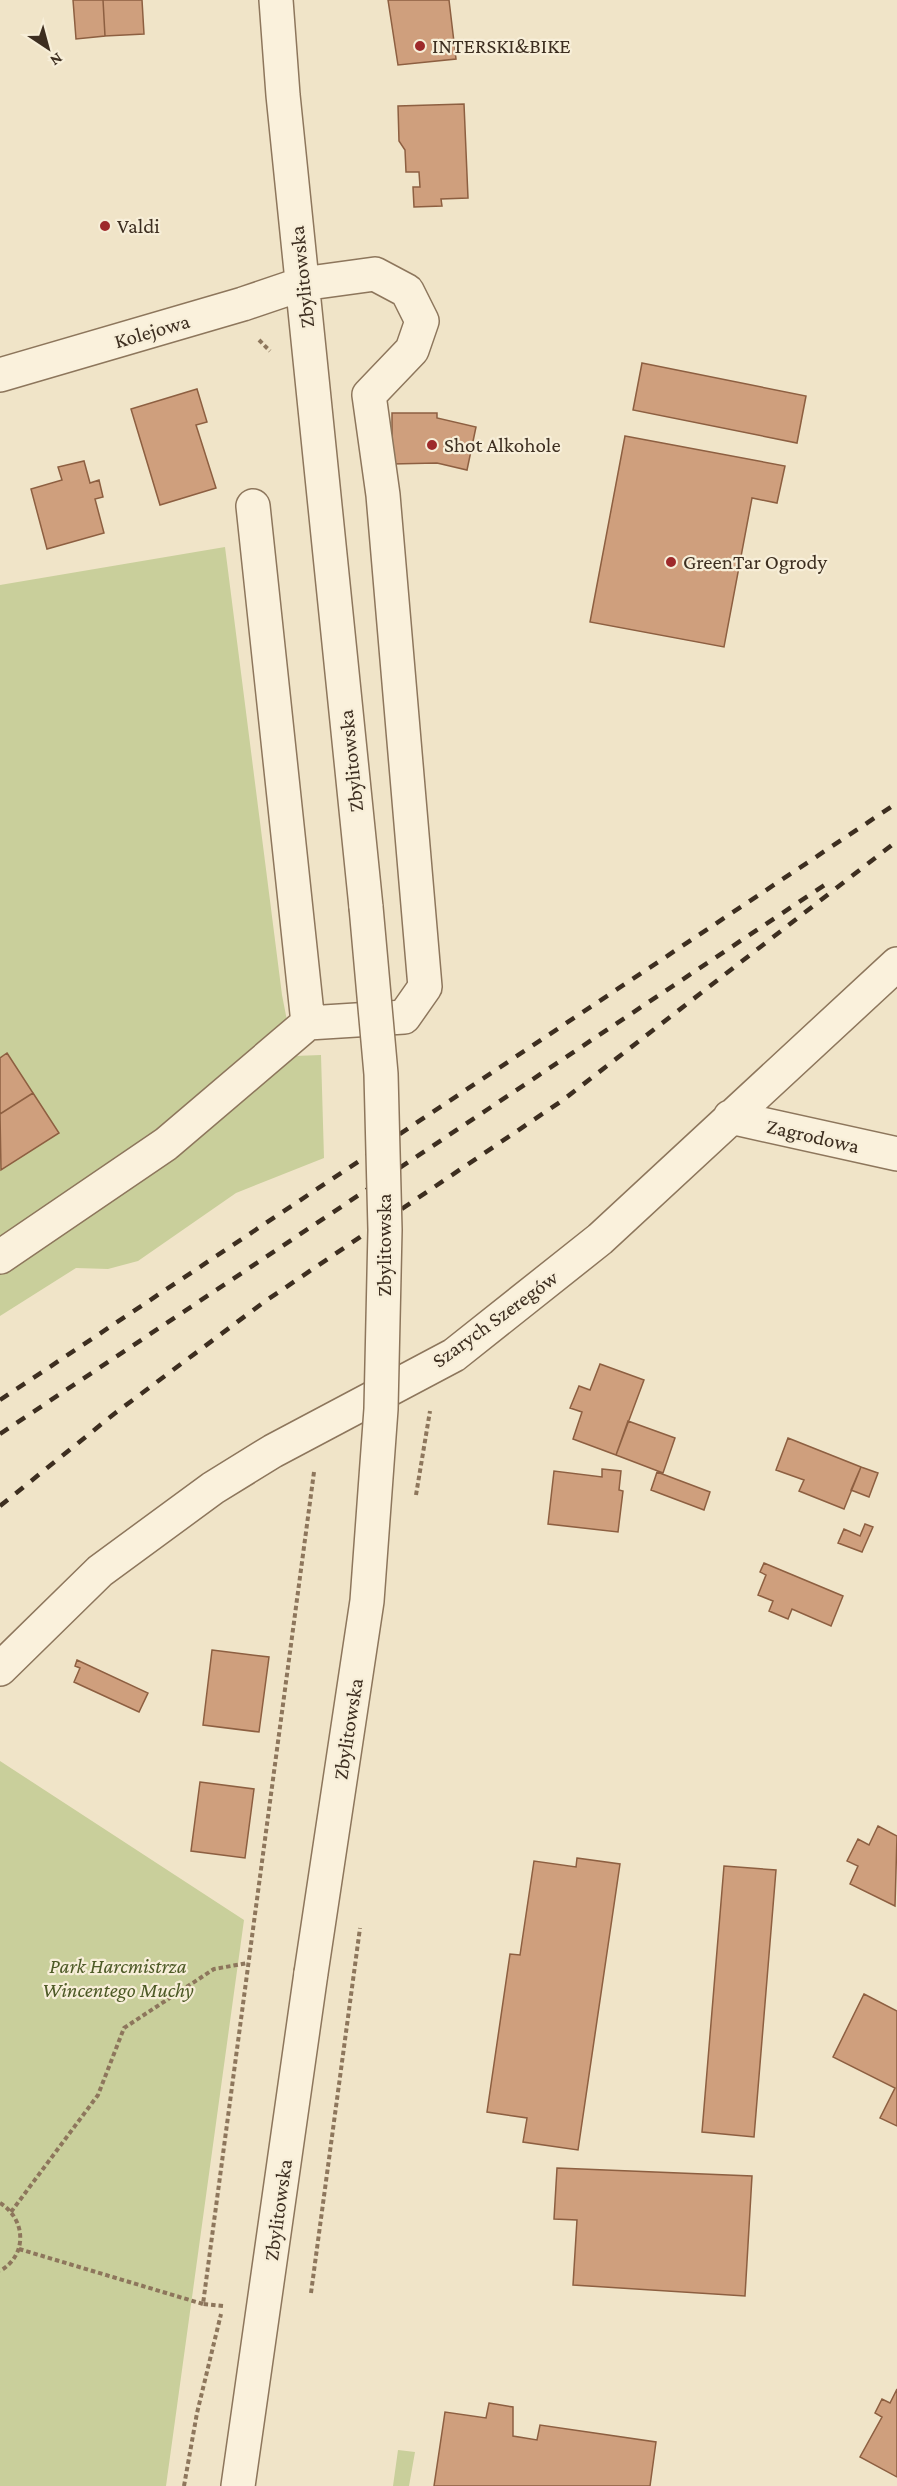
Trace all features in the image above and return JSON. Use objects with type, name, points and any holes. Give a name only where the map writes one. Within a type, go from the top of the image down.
[{"type":"street","name":"Zbylitowska","points":[[238,2486],[367,1601],[381,1409],[385,1230],[381,1096],[366,907],[302,284],[276,0]]},
{"type":"street","name":"Kolejowa","points":[[0,375],[243,304],[302,284],[375,274],[407,291],[422,321],[412,350],[369,395],[383,495],[425,987],[404,1017],[308,1023]]},
{"type":"street","points":[[0,1257],[166,1144],[308,1023],[253,506]]},
{"type":"street","name":"Szarych Szeregów","points":[[0,1669],[100,1571],[213,1488],[273,1451],[454,1355],[600,1239],[897,964]]},
{"type":"street","name":"Zagrodowa","points":[[730,1118],[897,1154]]},
{"type":"path","points":[[202,2304],[304,1565],[315,1462]]},
{"type":"path","points":[[11,2212],[98,2095],[124,2028],[214,1969],[248,1963]]},
{"type":"path","points":[[0,2203],[11,2212],[18,2223],[21,2236],[19,2249],[13,2261],[0,2271]]},
{"type":"path","points":[[19,2249],[202,2304],[223,2306]]},
{"type":"path","points":[[184,2486],[197,2413],[225,2295]]},
{"type":"green space","points":[[225,547],[282,995],[294,1056],[321,1055],[324,1158],[236,1193],[138,1261],[108,1269],[76,1268],[0,1316],[0,585]]},
{"type":"green space","name":"Park Harcmistrza Wincentego Muchy","points":[[0,1761],[244,1920],[166,2486],[0,2486]]},
{"type":"green space","points":[[398,2450],[415,2452],[409,2486],[393,2486]]},
{"type":"building","points":[[73,0],[103,0],[105,36],[76,39]]},
{"type":"building","points":[[103,0],[142,0],[144,34],[105,36]]},
{"type":"building","points":[[388,0],[449,0],[456,59],[398,65]]},
{"type":"building","points":[[464,104],[468,198],[441,199],[442,206],[414,207],[413,187],[420,187],[419,172],[406,172],[405,150],[399,141],[398,106]]},
{"type":"building","points":[[642,363],[806,396],[797,443],[633,410]]},
{"type":"building","points":[[197,389],[207,422],[196,425],[216,488],[160,505],[131,409]]},
{"type":"building","name":"Shot Alkohole","points":[[392,413],[437,413],[437,418],[476,427],[467,470],[437,463],[392,464]]},
{"type":"building","name":"GreenTar Ogrody","points":[[625,436],[785,466],[777,503],[752,498],[724,647],[590,622]]},
{"type":"building","points":[[84,461],[90,483],[99,480],[103,497],[95,499],[104,533],[47,549],[31,489],[62,480],[58,467]]},
{"type":"building","points":[[7,1053],[33,1093],[0,1114],[0,1058]]},
{"type":"building","points":[[33,1093],[59,1133],[1,1170],[0,1114]]},
{"type":"building","points":[[600,1364],[644,1380],[616,1455],[573,1439],[582,1412],[570,1408],[579,1386],[590,1390]]},
{"type":"building","points":[[628,1421],[675,1438],[663,1473],[616,1455]]},
{"type":"building","points":[[788,1438],[861,1467],[844,1509],[799,1491],[804,1480],[776,1470]]},
{"type":"building","points":[[861,1467],[878,1473],[869,1497],[851,1490]]},
{"type":"building","points":[[602,1469],[621,1471],[619,1490],[623,1491],[618,1532],[548,1524],[554,1471],[602,1477]]},
{"type":"building","points":[[657,1472],[710,1492],[704,1510],[651,1490]]},
{"type":"building","points":[[865,1524],[873,1527],[862,1552],[838,1543],[844,1529],[860,1536]]},
{"type":"building","points":[[764,1563],[843,1596],[831,1626],[792,1609],[788,1619],[769,1611],[773,1601],[758,1595],[766,1575],[760,1572]]},
{"type":"building","points":[[212,1650],[269,1657],[259,1732],[203,1725]]},
{"type":"building","points":[[77,1660],[148,1693],[139,1712],[74,1682],[80,1668],[75,1666]]},
{"type":"building","points":[[200,1782],[254,1789],[245,1858],[191,1851]]},
{"type":"building","points":[[878,1826],[897,1836],[895,1906],[850,1884],[858,1866],[847,1861],[858,1839],[869,1845]]},
{"type":"building","points":[[577,1858],[620,1864],[578,2150],[523,2142],[527,2118],[487,2112],[510,1954],[520,1955],[534,1861],[576,1867]]},
{"type":"building","points":[[724,1866],[776,1870],[754,2137],[702,2132]]},
{"type":"building","points":[[864,1994],[897,2011],[897,2126],[880,2118],[895,2088],[833,2057]]},
{"type":"building","points":[[557,2168],[752,2176],[745,2296],[573,2285],[577,2220],[554,2219]]},
{"type":"building","points":[[897,2389],[897,2477],[860,2457],[882,2417],[875,2413],[882,2399],[890,2403]]},
{"type":"building","points":[[489,2403],[513,2407],[513,2436],[537,2440],[540,2425],[656,2442],[650,2486],[434,2486],[445,2412],[486,2418]]},
{"type":"railway","points":[[0,1400],[897,803]]},
{"type":"railway","points":[[0,1506],[114,1414],[264,1302],[563,1100],[897,841]]},
{"type":"railway","points":[[0,1434],[832,880]]},
{"type":"place","name":"INTERSKI&BIKE","points":[[420,46]]},
{"type":"place","name":"Valdi","points":[[105,226]]},
{"type":"place","name":"Shot Alkohole","points":[[432,445]]},
{"type":"place","name":"GreenTar Ogrody","points":[[671,562]]}]
